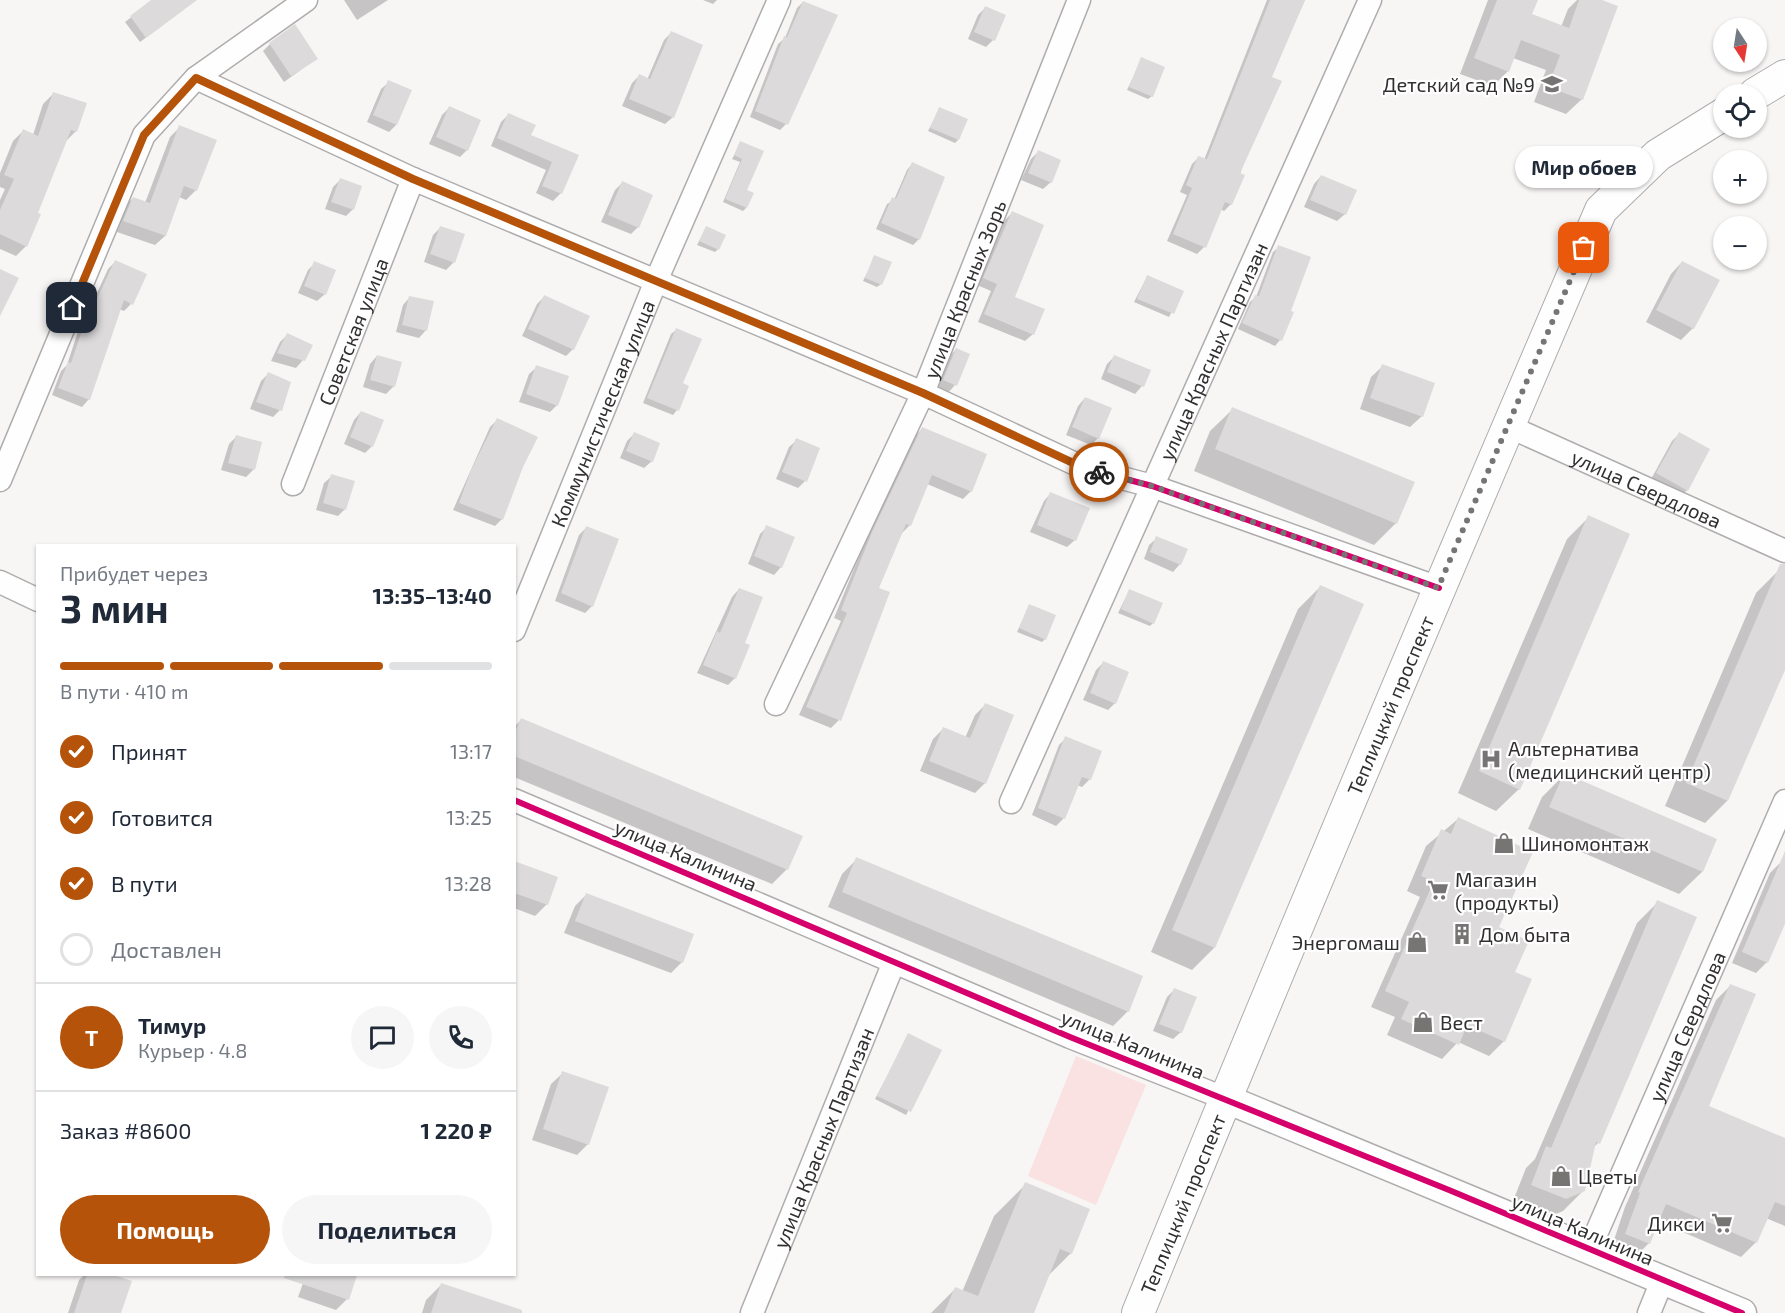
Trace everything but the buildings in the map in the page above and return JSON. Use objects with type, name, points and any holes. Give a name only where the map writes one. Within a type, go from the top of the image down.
[{"type":"main road","points":[[1767,87],[1785,76]]},
{"type":"main road","name":"Теплицкий проспект","points":[[1138,1313],[1224,1098],[1600,210],[1658,155],[1713,121]]},
{"type":"street","points":[[0,480],[144,135],[196,78],[306,0]]},
{"type":"street","name":"Коммунистическая улица","points":[[516,625],[656,281],[779,0]]},
{"type":"street","name":"улица Красных Зорь","points":[[776,704],[923,393],[1079,0]]},
{"type":"street","name":"улица Красных Партизан","points":[[1011,802],[1370,0]]},
{"type":"street","points":[[196,78],[413,179],[923,393],[1084,468],[1152,486],[1438,588]]},
{"type":"street","name":"Советская улица","points":[[293,484],[413,179]]},
{"type":"street","name":"улица Свердлова","points":[[1508,426],[1785,551]]},
{"type":"street","points":[[0,582],[36,599]]},
{"type":"street","name":"улица Калинина","points":[[516,801],[894,962],[1742,1313]]},
{"type":"street","name":"улица Свердлова","points":[[1589,1250],[1785,801]]},
{"type":"street","name":"улица Красных Партизан","points":[[752,1313],[894,962]]},
{"type":"street","points":[[1649,1313],[1662,1281]]},
{"type":"shaded area","points":[[1076,1056],[1146,1085],[1096,1205],[1028,1176]]},
{"type":"cycle path","points":[[196,78],[413,179],[923,393],[1084,468],[1152,486],[1439,588]]},
{"type":"cycle path","points":[[516,801],[1070,1037],[1449,1190],[1742,1313]]},
{"type":"way so far","points":[[1099,472],[1152,486],[1438,588],[1584,248]]},
{"type":"place","name":"Детский сад №9","points":[[1552,84]]},
{"type":"place","name":"Мир обоев","points":[[1584,248]]},
{"type":"place","name":"Альтернатива (медицинский центр)","points":[[1491,759]]},
{"type":"place","name":"Шиномонтаж","points":[[1504,843]]},
{"type":"place","name":"Магазин (продукты)","points":[[1438,890]]},
{"type":"place","name":"Дом быта","points":[[1462,934]]},
{"type":"place","name":"Энергомаш","points":[[1417,942]]},
{"type":"place","name":"Вест","points":[[1423,1022]]},
{"type":"place","name":"Цветы","points":[[1561,1176]]},
{"type":"place","name":"Дикси","points":[[1722,1223]]},
{"type":"route","points":[[72,308],[144,135],[196,78],[413,179],[923,393],[1084,468],[1099,472]]}]
